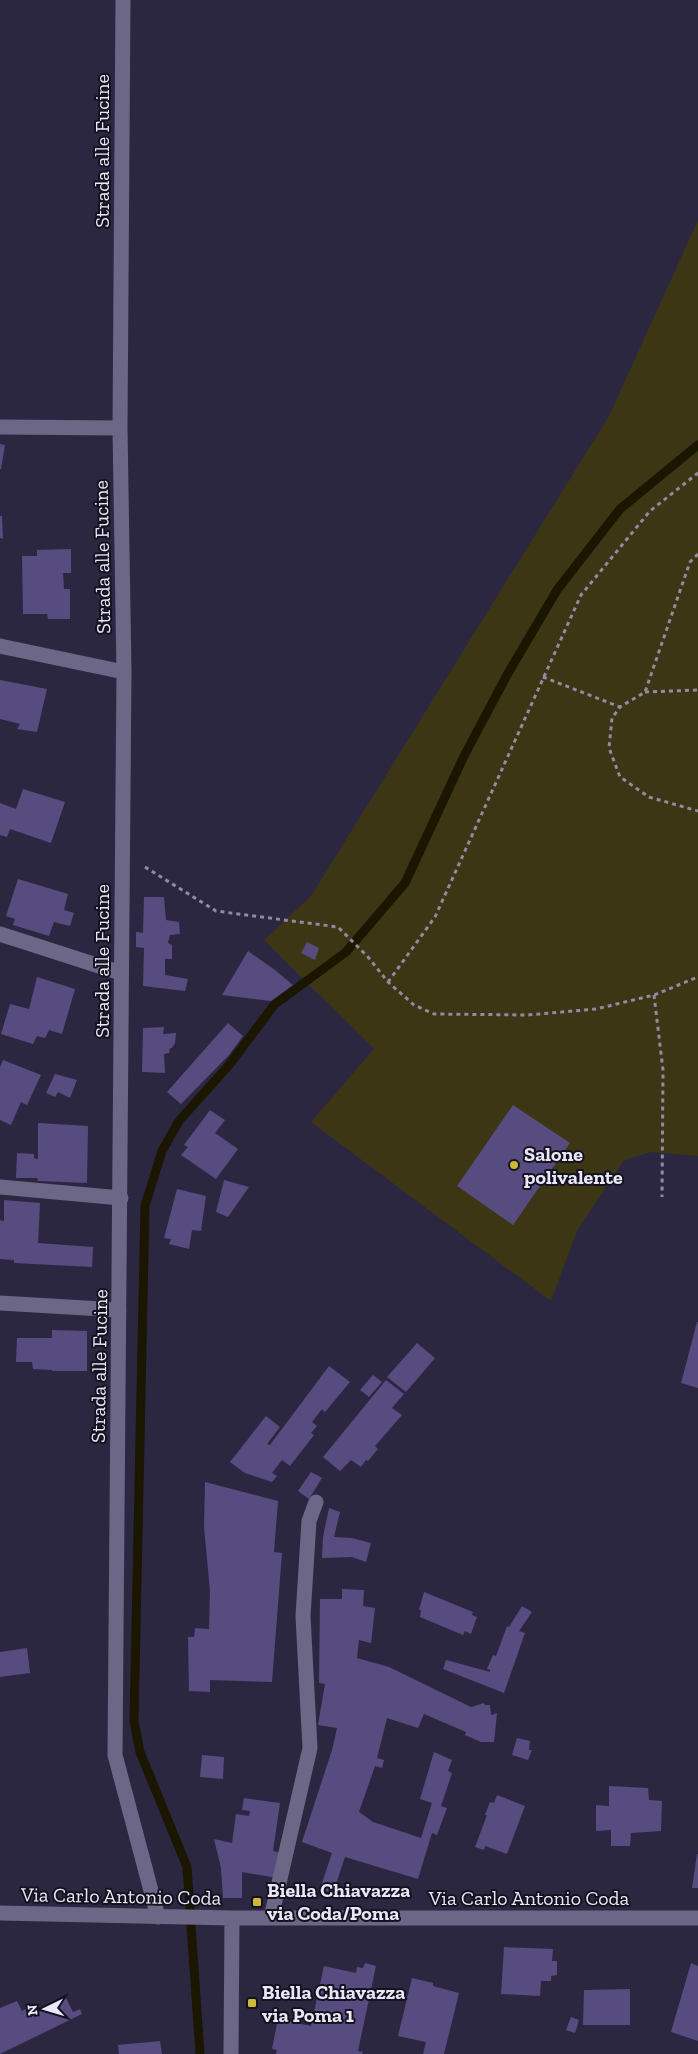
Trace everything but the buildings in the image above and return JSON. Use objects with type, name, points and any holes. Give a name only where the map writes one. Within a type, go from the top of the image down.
[{"type":"street","name":"Strada alle Fucine","points":[[123,0],[120,428],[124,672],[115,1755],[158,1917]]},
{"type":"street","points":[[0,427],[120,428]]},
{"type":"street","points":[[0,646],[124,672]]},
{"type":"street","points":[[0,934],[121,973]]},
{"type":"street","points":[[0,1187],[121,1198]]},
{"type":"street","points":[[0,1303],[119,1310]]},
{"type":"street","points":[[270,1918],[310,1748],[303,1616],[309,1521],[316,1502]]},
{"type":"street","name":"Via Carlo Antonio Coda","points":[[0,1913],[232,1918],[698,1918]]},
{"type":"street","points":[[231,2054],[232,1918]]},
{"type":"path","points":[[388,982],[435,917],[581,595],[650,511],[698,473]]},
{"type":"path","points":[[645,692],[690,562],[698,554]]},
{"type":"path","points":[[544,677],[620,707]]},
{"type":"path","points":[[698,690],[645,692],[620,707],[612,718],[609,748],[620,777],[650,797],[698,811]]},
{"type":"path","points":[[122,853],[216,911],[338,927],[368,957],[388,982],[414,1005],[434,1014],[528,1015],[596,1009],[654,995],[698,978]]},
{"type":"path","points":[[654,995],[663,1070],[662,1196]]},
{"type":"shaded area","points":[[698,220],[698,1156],[651,1152],[624,1160],[577,1231],[551,1301],[311,1122],[374,1049],[264,940],[311,896],[609,416]]},
{"type":"waterway","points":[[200,2054],[187,1867],[140,1752],[134,1721],[145,1206],[162,1151],[179,1121],[229,1065],[274,1005],[346,952],[405,883],[464,756],[507,675],[557,590],[620,509],[698,445]]},
{"type":"place","name":"Salone polivalente","points":[[514,1165]]},
{"type":"place","name":"Biella Chiavazza via Coda/Poma","points":[[257,1902]]},
{"type":"place","name":"Biella Chiavazza via Poma 1","points":[[252,2003]]}]
